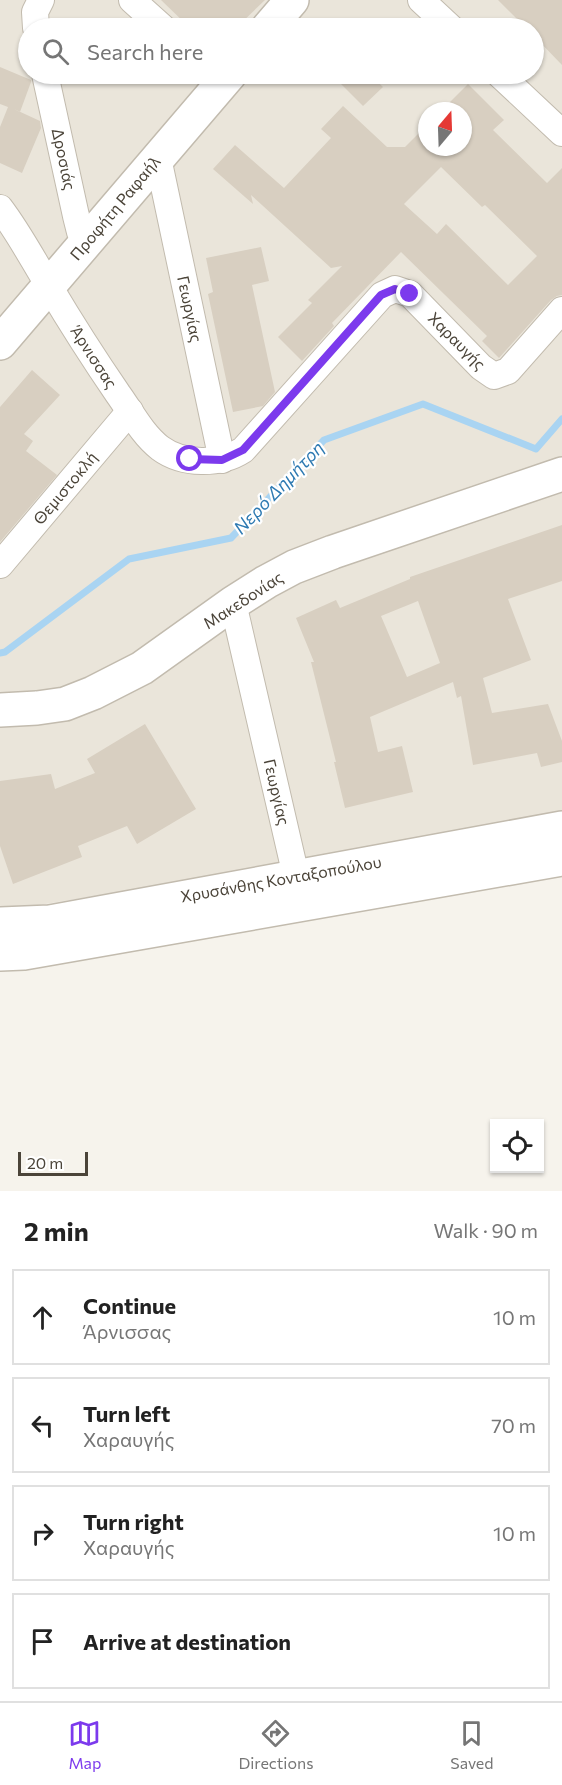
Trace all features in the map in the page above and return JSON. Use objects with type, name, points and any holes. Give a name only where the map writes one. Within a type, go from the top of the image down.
[{"type":"street","points":[[35,18],[35,12],[40,0]]},
{"type":"street","points":[[132,0],[152,18]]},
{"type":"street","points":[[277,18],[292,0]]},
{"type":"street","points":[[421,0],[440,18]]},
{"type":"street","name":"Δροσιάς","points":[[47,84],[76,216],[80,232],[86,243]]},
{"type":"street","name":"Προφήτη Ραφαήλ","points":[[0,343],[158,158],[215,84]]},
{"type":"street","points":[[510,84],[562,133]]},
{"type":"street","name":"Γεωργίας","points":[[158,158],[222,460]]},
{"type":"street","name":"Άρνισσας","points":[[0,208],[14,226],[49,287],[147,435],[166,452],[190,459],[222,460]]},
{"type":"street","name":"Χαραυγής","points":[[222,460],[243,450],[381,295],[395,289],[410,294],[481,367],[494,376],[508,371],[562,310]]},
{"type":"street","name":"Θεμιστοκλή","points":[[0,565],[130,411]]},
{"type":"street","name":"Μακεδονίας","points":[[0,710],[65,704],[93,693],[142,668],[233,603],[294,567],[562,474]]},
{"type":"street","name":"Γεωργίας","points":[[233,603],[296,876]]},
{"type":"street","name":"Χρυσάνθης Κονταξοπούλου","points":[[0,924],[50,922],[562,828]]},
{"type":"street","name":"Χρυσάνθης Κονταξοπούλου","points":[[0,954],[24,953],[562,859]]},
{"type":"shaded area","points":[[0,0],[562,0],[562,815],[168,884],[0,910]]},
{"type":"building","points":[[161,0],[265,0],[246,18],[180,18]]},
{"type":"building","points":[[498,0],[562,0],[562,65],[544,46],[544,18],[516,18]]},
{"type":"building","points":[[0,67],[18,75],[18,84],[30,84],[20,112],[40,121],[41,128],[22,173],[0,163],[0,127],[8,107],[0,104]]},
{"type":"building","points":[[341,84],[380,84],[383,87],[363,106]]},
{"type":"building","points":[[468,84],[504,120],[493,130],[547,183],[562,168],[562,295],[551,300],[499,358],[482,341],[487,336],[401,252],[332,323],[334,326],[302,361],[278,337],[312,303],[308,300],[342,266],[331,268],[251,195],[253,204],[213,169],[235,145],[284,188],[331,138],[321,129],[343,106],[387,147],[405,147],[418,134],[418,156],[472,156],[472,102],[450,102]],"holes":[[[441,167],[482,207],[485,205],[537,256],[508,285],[446,224],[437,234],[404,204]]]},
{"type":"building","points":[[261,247],[269,281],[252,285],[275,392],[263,406],[233,412],[208,294],[213,292],[206,258]]},
{"type":"building","points":[[32,370],[60,395],[24,434],[33,441],[26,451],[57,475],[0,542],[0,407]]},
{"type":"building","points":[[562,525],[562,581],[508,599],[531,660],[483,678],[492,713],[548,704],[562,741],[562,762],[541,767],[537,753],[473,765],[461,696],[457,698],[453,682],[370,717],[378,752],[402,746],[413,792],[345,808],[311,662],[314,662],[296,618],[336,600],[340,608],[410,579],[410,577]],"holes":[[[418,601],[440,663],[407,677],[381,616]]]},
{"type":"building","points":[[145,724],[196,809],[137,844],[127,826],[78,846],[82,857],[13,884],[0,846],[0,781],[51,774],[55,789],[95,773],[87,759]]},
{"type":"waterway","name":"Νερό Δημήτρη","points":[[0,653],[5,652],[129,559],[231,538],[324,440],[423,404],[536,449],[562,419]]},
{"type":"route","points":[[190,459],[222,460],[243,450],[381,295],[395,289],[410,294]]}]
